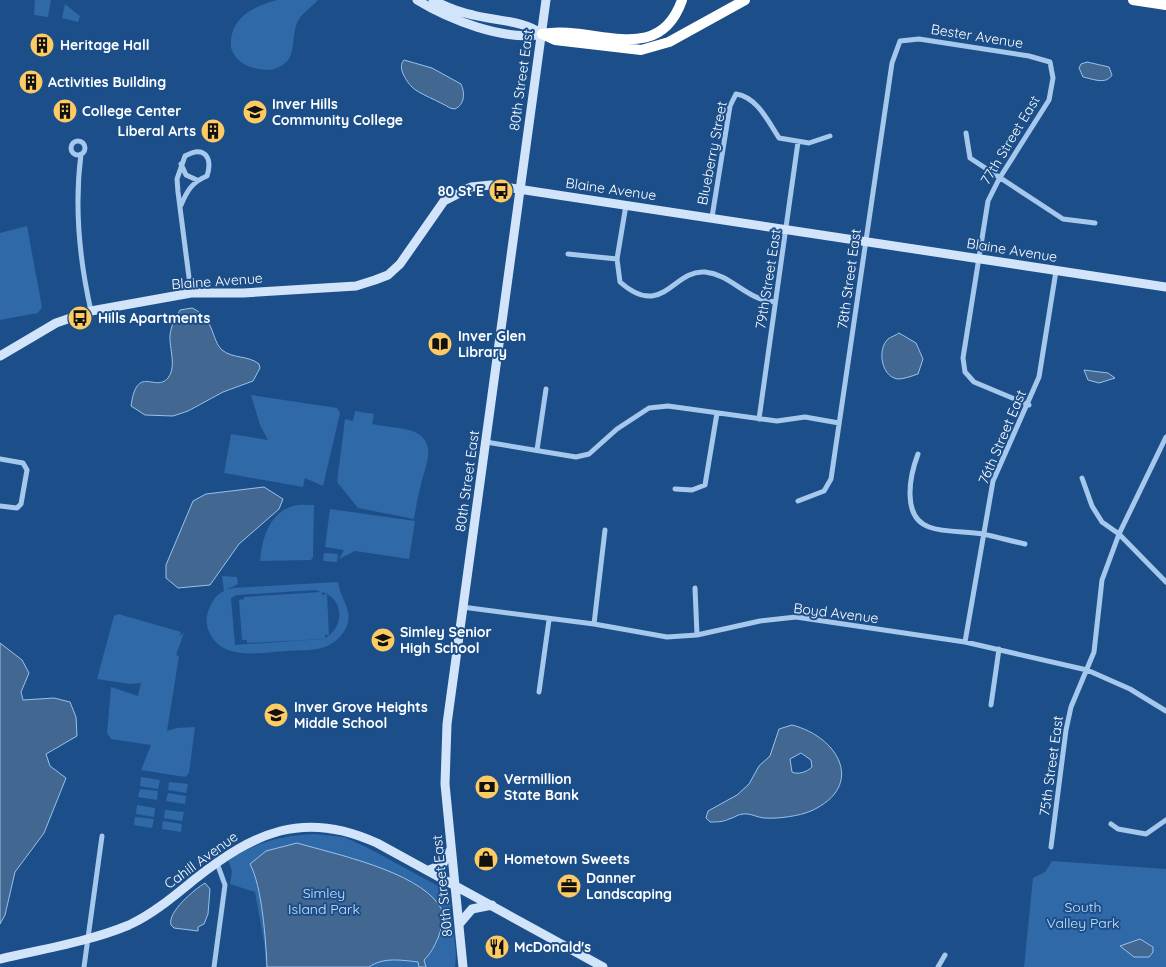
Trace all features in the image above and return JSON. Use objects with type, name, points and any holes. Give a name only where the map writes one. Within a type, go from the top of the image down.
[{"type":"highway","points":[[542,34],[556,31],[622,40],[648,38],[674,18],[682,0]]},
{"type":"highway","points":[[542,34],[555,40],[641,50],[669,42],[746,0]]},
{"type":"highway","points":[[1133,0],[1166,5]]},
{"type":"street","points":[[417,0],[445,15],[483,28],[528,37],[542,34]]},
{"type":"street","points":[[432,0],[450,9],[465,13],[531,26],[542,34]]},
{"type":"street","name":"80th Street East","points":[[463,967],[445,784],[446,741],[462,606],[546,0]]},
{"type":"street","name":"Bester Avenue","points":[[900,41],[919,39],[1029,56],[1050,62]]},
{"type":"street","name":"78th Street East","points":[[798,501],[824,491],[831,479],[892,63],[900,41]]},
{"type":"street","name":"77th Street East","points":[[1028,405],[974,382],[965,372],[963,358],[988,201],[999,179],[1049,100],[1053,78],[1050,62]]},
{"type":"street","name":"Blueberry Street","points":[[712,217],[730,106],[736,94],[746,96],[760,108],[779,138],[798,142]]},
{"type":"street","points":[[966,133],[970,158],[999,179],[1063,219],[1095,223]]},
{"type":"street","points":[[798,142],[814,142],[830,136]]},
{"type":"street","name":"79th Street East","points":[[758,419],[787,229],[798,142]]},
{"type":"street","points":[[181,205],[187,190],[197,180],[207,176],[210,166],[208,157],[201,152],[194,151],[185,156],[178,179],[191,293]]},
{"type":"street","points":[[81,154],[76,190],[77,221],[83,275],[91,311]]},
{"type":"street","points":[[181,164],[186,175],[197,180]]},
{"type":"street","name":"Blaine Avenue","points":[[0,356],[56,323],[91,311],[191,293],[243,293],[356,286],[375,280],[388,275],[400,264],[444,202],[456,193],[471,187],[491,185],[1166,287]]},
{"type":"street","points":[[626,205],[618,259],[620,282],[633,293],[661,295],[685,277],[703,272],[723,276],[756,297],[775,302]]},
{"type":"street","points":[[568,254],[618,259]]},
{"type":"street","name":"76th Street East","points":[[965,642],[993,481],[1039,377],[1056,271]]},
{"type":"street","points":[[537,450],[546,389]]},
{"type":"street","points":[[486,442],[576,457],[589,454],[616,429],[649,408],[668,406],[777,421],[805,417],[839,423]]},
{"type":"street","points":[[675,488],[692,490],[705,485],[717,413]]},
{"type":"street","name":"75th Street East","points":[[1051,847],[1066,730],[1071,707],[1097,638],[1102,580],[1119,534],[1166,436]]},
{"type":"street","points":[[918,454],[913,467],[910,495],[912,510],[919,520],[929,528],[983,534],[1025,544]]},
{"type":"street","points":[[0,459],[23,462],[27,470],[21,504],[17,508],[0,506]]},
{"type":"street","points":[[1082,478],[1092,506],[1102,522],[1119,534],[1166,582]]},
{"type":"street","points":[[594,624],[605,530]]},
{"type":"street","points":[[695,588],[697,635]]},
{"type":"street","name":"Boyd Avenue","points":[[462,606],[667,636],[697,635],[760,621],[796,617],[965,642],[1086,670],[1130,689],[1166,712]]},
{"type":"street","points":[[538,692],[549,620]]},
{"type":"street","points":[[991,705],[999,649]]},
{"type":"street","points":[[1111,824],[1118,829],[1146,834],[1166,820]]},
{"type":"street","name":"Cahill Avenue","points":[[0,959],[88,938],[130,924],[162,905],[217,862],[246,843],[284,830],[315,827],[352,833],[429,870],[603,967]]},
{"type":"street","points":[[84,967],[102,836]]},
{"type":"street","points":[[429,870],[442,866],[451,849]]},
{"type":"street","points":[[214,967],[225,885],[217,862]]},
{"type":"street","points":[[460,922],[472,908],[492,905]]},
{"type":"street","points":[[938,967],[945,955]]},
{"type":"green space","points":[[35,0],[51,0],[48,17],[34,15]]},
{"type":"green space","points":[[277,0],[318,0],[298,20],[292,51],[286,62],[280,67],[271,70],[247,66],[238,59],[231,48],[231,38],[234,29],[243,16],[250,11]]},
{"type":"green space","points":[[65,4],[80,16],[78,22],[62,18]]},
{"type":"green space","points":[[27,226],[42,307],[38,313],[0,320],[0,233]]},
{"type":"green space","points":[[251,395],[337,408],[340,413],[323,486],[305,478],[303,487],[224,473],[231,434],[268,440],[260,425]]},
{"type":"green space","points":[[355,411],[374,414],[372,424],[415,432],[426,442],[428,449],[427,463],[414,519],[358,508],[337,482],[345,419],[353,421]]},
{"type":"green space","points":[[295,505],[314,505],[313,557],[311,560],[260,561],[268,528],[278,514]]},
{"type":"green space","points":[[330,509],[415,521],[409,559],[355,551],[339,559],[344,550],[325,547]]},
{"type":"green space","points":[[324,553],[338,554],[337,562],[323,561]]},
{"type":"green space","points":[[222,576],[237,577],[238,584],[226,590],[338,582],[347,607],[348,622],[340,637],[321,648],[257,653],[236,652],[219,645],[210,634],[207,625],[207,615],[212,602],[224,591]],"holes":[[[315,590],[321,592],[244,597],[244,599],[239,600],[242,640],[247,640],[247,643],[324,639],[235,645],[231,598],[237,595]],[[327,594],[335,600],[338,607],[339,621],[332,633],[325,638],[325,635],[329,635]]]},
{"type":"green space","points":[[118,614],[181,632],[180,636],[184,633],[176,655],[179,656],[167,731],[177,728],[195,727],[189,773],[185,777],[141,770],[151,745],[111,739],[107,733],[111,687],[138,696],[141,683],[130,684],[97,679],[114,616]]},
{"type":"green space","points":[[141,777],[160,780],[158,789],[140,786]]},
{"type":"green space","points":[[169,782],[188,784],[186,793],[168,790]]},
{"type":"green space","points":[[140,789],[158,791],[157,800],[138,797]]},
{"type":"green space","points":[[168,793],[186,796],[185,804],[166,801]]},
{"type":"green space","points":[[137,805],[155,808],[154,817],[136,814]]},
{"type":"green space","points":[[165,810],[184,812],[182,821],[164,818]]},
{"type":"green space","points":[[135,817],[154,819],[152,828],[134,825]]},
{"type":"green space","points":[[163,821],[182,824],[181,832],[162,829]]},
{"type":"green space","name":"Simley Island Park","points":[[315,834],[344,837],[449,892],[456,954],[455,967],[266,967],[264,942],[255,892],[230,884],[232,871],[228,860],[249,848],[270,841],[291,836]]},
{"type":"green space","name":"South Valley Park","points":[[1052,861],[1166,869],[1166,967],[1024,967],[1033,878],[1045,872]]},
{"type":"shaded area","points":[[404,60],[432,68],[461,84],[463,95],[461,104],[455,109],[450,108],[412,87],[403,74],[401,66]]},
{"type":"shaded area","points":[[1087,62],[1109,67],[1112,75],[1103,81],[1083,77],[1079,68],[1081,64]]},
{"type":"shaded area","points":[[192,308],[205,317],[218,346],[222,350],[231,355],[255,361],[259,364],[260,368],[253,381],[223,392],[188,411],[173,416],[145,415],[131,406],[137,386],[142,382],[163,382],[168,378],[172,368],[171,328],[180,310]]},
{"type":"shaded area","points":[[899,333],[916,343],[923,359],[918,374],[898,379],[892,377],[884,368],[882,356],[888,339]]},
{"type":"shaded area","points":[[1084,370],[1108,373],[1115,378],[1099,383],[1088,380]]},
{"type":"shaded area","points":[[264,487],[283,499],[279,509],[239,544],[210,585],[178,588],[166,578],[166,565],[193,501],[206,494]]},
{"type":"shaded area","points":[[0,643],[22,660],[29,673],[21,692],[23,700],[54,698],[70,702],[76,717],[77,736],[46,754],[50,766],[66,778],[44,833],[15,872],[5,915],[0,924]]},
{"type":"shaded area","points":[[792,725],[809,731],[823,740],[833,751],[840,763],[842,776],[838,789],[828,801],[811,811],[801,814],[788,817],[762,818],[743,814],[724,821],[710,822],[706,818],[708,811],[737,795],[749,784],[759,766],[770,756],[779,729]],"holes":[[[801,753],[811,760],[812,767],[808,770],[800,773],[792,772],[790,759]]]},
{"type":"shaded area","name":"Simley Island Park","points":[[297,843],[374,865],[394,873],[428,893],[439,905],[443,917],[438,938],[429,955],[424,960],[426,967],[419,967],[418,962],[392,960],[380,962],[369,967],[267,967],[258,886],[250,864],[266,851]]},
{"type":"shaded area","points":[[205,883],[210,889],[208,914],[204,924],[198,927],[198,931],[174,928],[171,925],[171,920],[177,908],[189,895]]},
{"type":"shaded area","points":[[1140,939],[1153,947],[1153,952],[1149,957],[1134,957],[1120,946]]},
{"type":"place","name":"Heritage Hall","points":[[42,45]]},
{"type":"place","name":"Activities Building","points":[[31,82]]},
{"type":"place","name":"College Center","points":[[65,111]]},
{"type":"place","name":"Inver Hills Community College","points":[[255,112]]},
{"type":"place","name":"Liberal Arts","points":[[213,131]]},
{"type":"place","name":"80 St E","points":[[501,191]]},
{"type":"place","name":"Hills Apartments","points":[[80,318]]},
{"type":"place","name":"Inver Glen Library","points":[[440,344]]},
{"type":"place","name":"Simley Senior High School","points":[[383,640]]},
{"type":"place","name":"Inver Grove Heights Middle School","points":[[276,715]]},
{"type":"place","name":"Vermillion State Bank","points":[[487,787]]},
{"type":"place","name":"Hometown Sweets","points":[[486,859]]},
{"type":"place","name":"Danner Landscaping","points":[[569,886]]},
{"type":"place","name":"McDonald's","points":[[497,947]]}]
